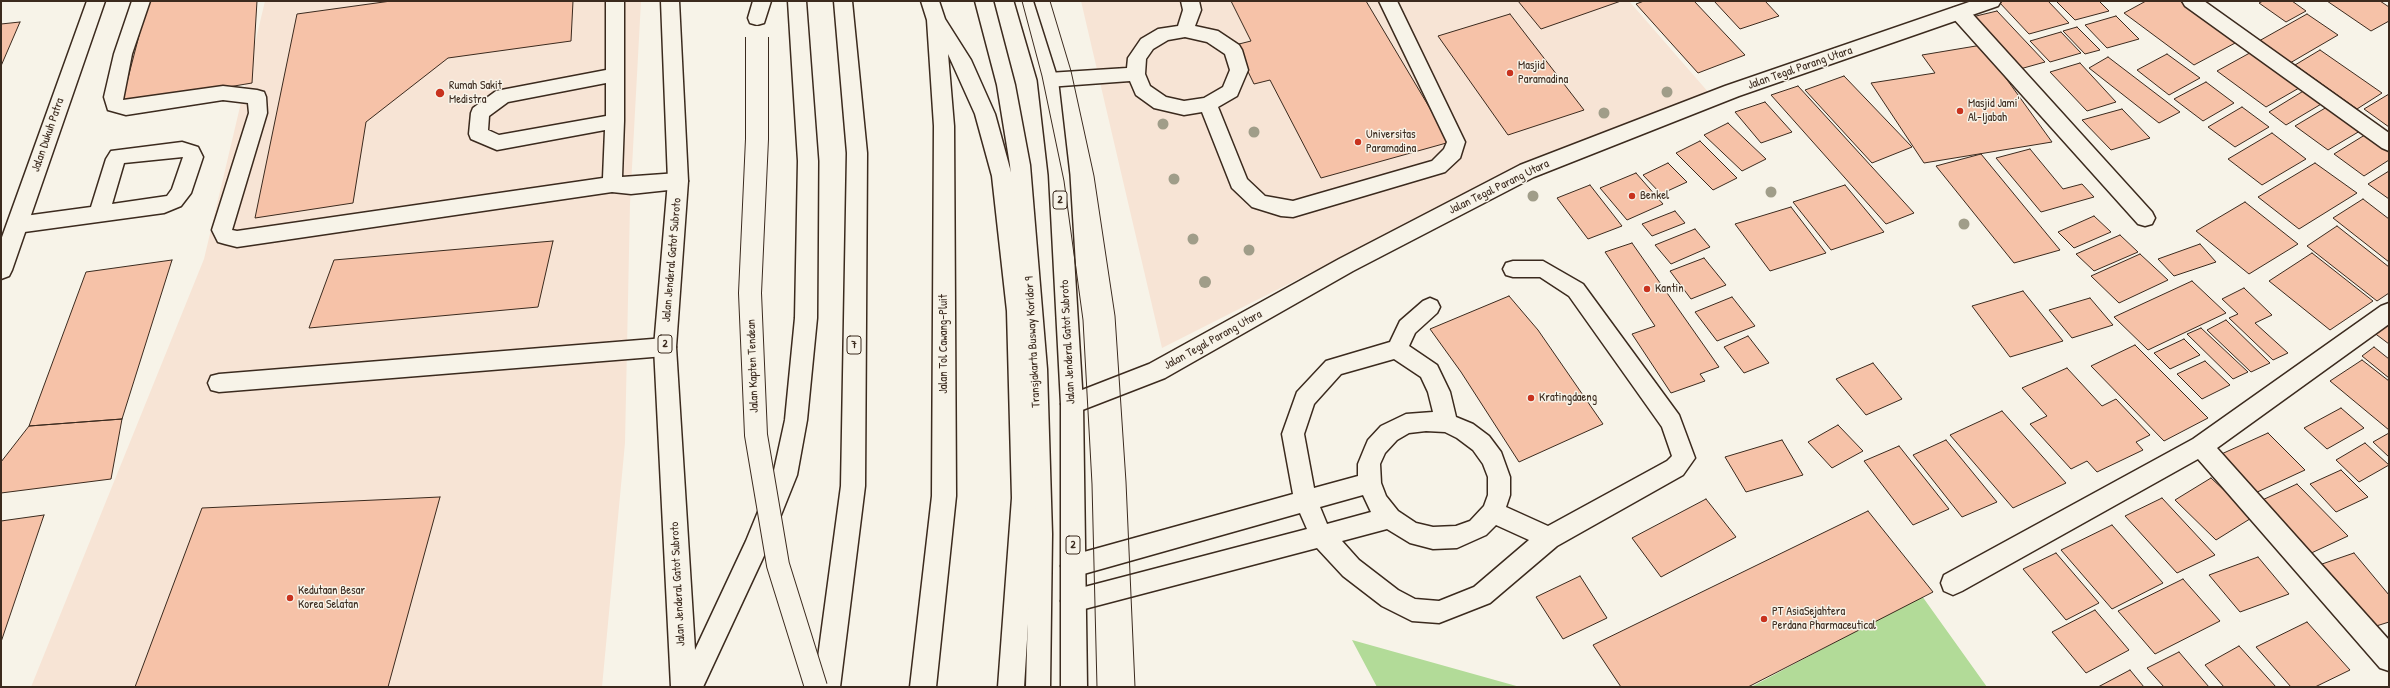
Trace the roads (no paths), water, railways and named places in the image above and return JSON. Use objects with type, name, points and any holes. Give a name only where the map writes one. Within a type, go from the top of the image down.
[{"type":"main road","name":"Jalan Dukuh Patra","points":[[1,270],[96,1]]},
{"type":"main road","name":"Jalan Jenderal Gatot Subroto","points":[[670,1],[678,181],[665,347],[684,687]]},
{"type":"main road","points":[[690,687],[757,545],[785,475],[796,420],[806,318],[808,161],[797,1]]},
{"type":"main road","name":"7","points":[[827,687],[852,486],[856,153],[843,1]]},
{"type":"main road","name":"Jalan Jenderal Gatot Subroto","points":[[1024,1],[1048,80],[1059,175],[1072,404],[1074,687]]},
{"type":"main road","name":"Jalan Tegal Parang Utara","points":[[1072,404],[1157,371],[1346,265],[1527,171],[1732,91],[1960,13],[1990,1]]},
{"type":"main road","points":[[2191,1],[2389,143]]},
{"type":"main road","points":[[933,11],[962,60],[985,114],[1002,176],[1018,311],[1024,498],[1011,687]]},
{"type":"main road","name":"Jalan Tol Cawang–Pluit","points":[[923,687],[944,496],[944,126],[933,11]]},
{"type":"main road","points":[[1960,13],[2145,218]]},
{"type":"main road","name":"Jalan Kapten Tendean","points":[[759,19],[757,139],[750,293],[756,435],[778,564],[816,687]]},
{"type":"main road","points":[[1952,583],[2201,446],[2389,312]]},
{"type":"main road","points":[[2201,446],[2389,659]]},
{"type":"lane","points":[[141,1],[123,54],[112,97],[116,105],[126,108],[223,93],[257,97],[258,113],[230,200],[222,230],[225,236],[237,238],[612,184],[631,186],[678,181]]},
{"type":"lane","points":[[612,184],[616,76],[615,1]]},
{"type":"lane","name":"Transjakarta Busway Koridor 9","points":[[984,1],[1006,85],[1020,165],[1027,246],[1036,369],[1041,534],[1038,687]]},
{"type":"lane","points":[[1185,31],[1192,10],[1190,1]]},
{"type":"lane","points":[[1208,104],[1239,182],[1259,202],[1280,208],[1292,209],[1438,167],[1452,153],[1456,142],[1388,1]]},
{"type":"lane","points":[[1185,31],[1212,36],[1233,50],[1239,70],[1230,91],[1208,104],[1184,108],[1161,103],[1143,90],[1136,74],[1137,58],[1147,44],[1164,34],[1185,31]]},
{"type":"lane","points":[[1048,80],[1136,74]]},
{"type":"lane","points":[[615,121],[497,143],[478,134],[480,113],[503,96],[616,76]]},
{"type":"lane","points":[[17,224],[99,214],[164,205],[174,201],[181,193],[193,157],[191,152],[182,149],[118,156],[99,214]]},
{"type":"lane","points":[[1430,307],[1407,327],[1397,349],[1334,368],[1305,400],[1293,434],[1305,500],[1321,535],[1351,568],[1390,598],[1412,610],[1439,612],[1482,595],[1549,538],[1675,468],[1684,458],[1671,422],[1576,290],[1543,269],[1513,269]]},
{"type":"lane","points":[[219,382],[665,347]]},
{"type":"lane","points":[[1397,349],[1429,371],[1439,392],[1446,423]]},
{"type":"lane","points":[[1426,421],[1446,423],[1465,431],[1481,443],[1492,459],[1499,477],[1499,495],[1492,512],[1478,528],[1457,537],[1433,538],[1410,532],[1390,518],[1377,502],[1370,483],[1369,464],[1376,447],[1389,433],[1406,424],[1426,421]]},
{"type":"lane","points":[[1073,566],[1370,483]]},
{"type":"lane","points":[[1492,512],[1549,538]]},
{"type":"lane","points":[[1074,601],[1390,518]]},
{"type":"tram line","points":[[1022,1],[1042,76],[1064,181],[1083,320],[1092,484],[1097,687]]},
{"type":"tram line","points":[[1050,1],[1071,71],[1094,176],[1115,316],[1126,482],[1135,687]]},
{"type":"place","name":"Masjid Paramadina","points":[[1510,73]]},
{"type":"place","name":"Rumah Sakit Medistra","points":[[440,93]]},
{"type":"place","name":"Masjid Jami' Al-Ijabah","points":[[1960,111]]},
{"type":"place","name":"Universitas Paramadina","points":[[1358,142]]},
{"type":"place","name":"Benkel","points":[[1632,196]]},
{"type":"place","name":"Kantin","points":[[1647,289]]},
{"type":"place","name":"Kratingdaeng","points":[[1531,398]]},
{"type":"place","name":"Kedutaan Besar Korea Selatan","points":[[290,598]]},
{"type":"place","name":"PT AsiaSejahtera Perdana Pharmaceutical","points":[[1764,619]]}]
